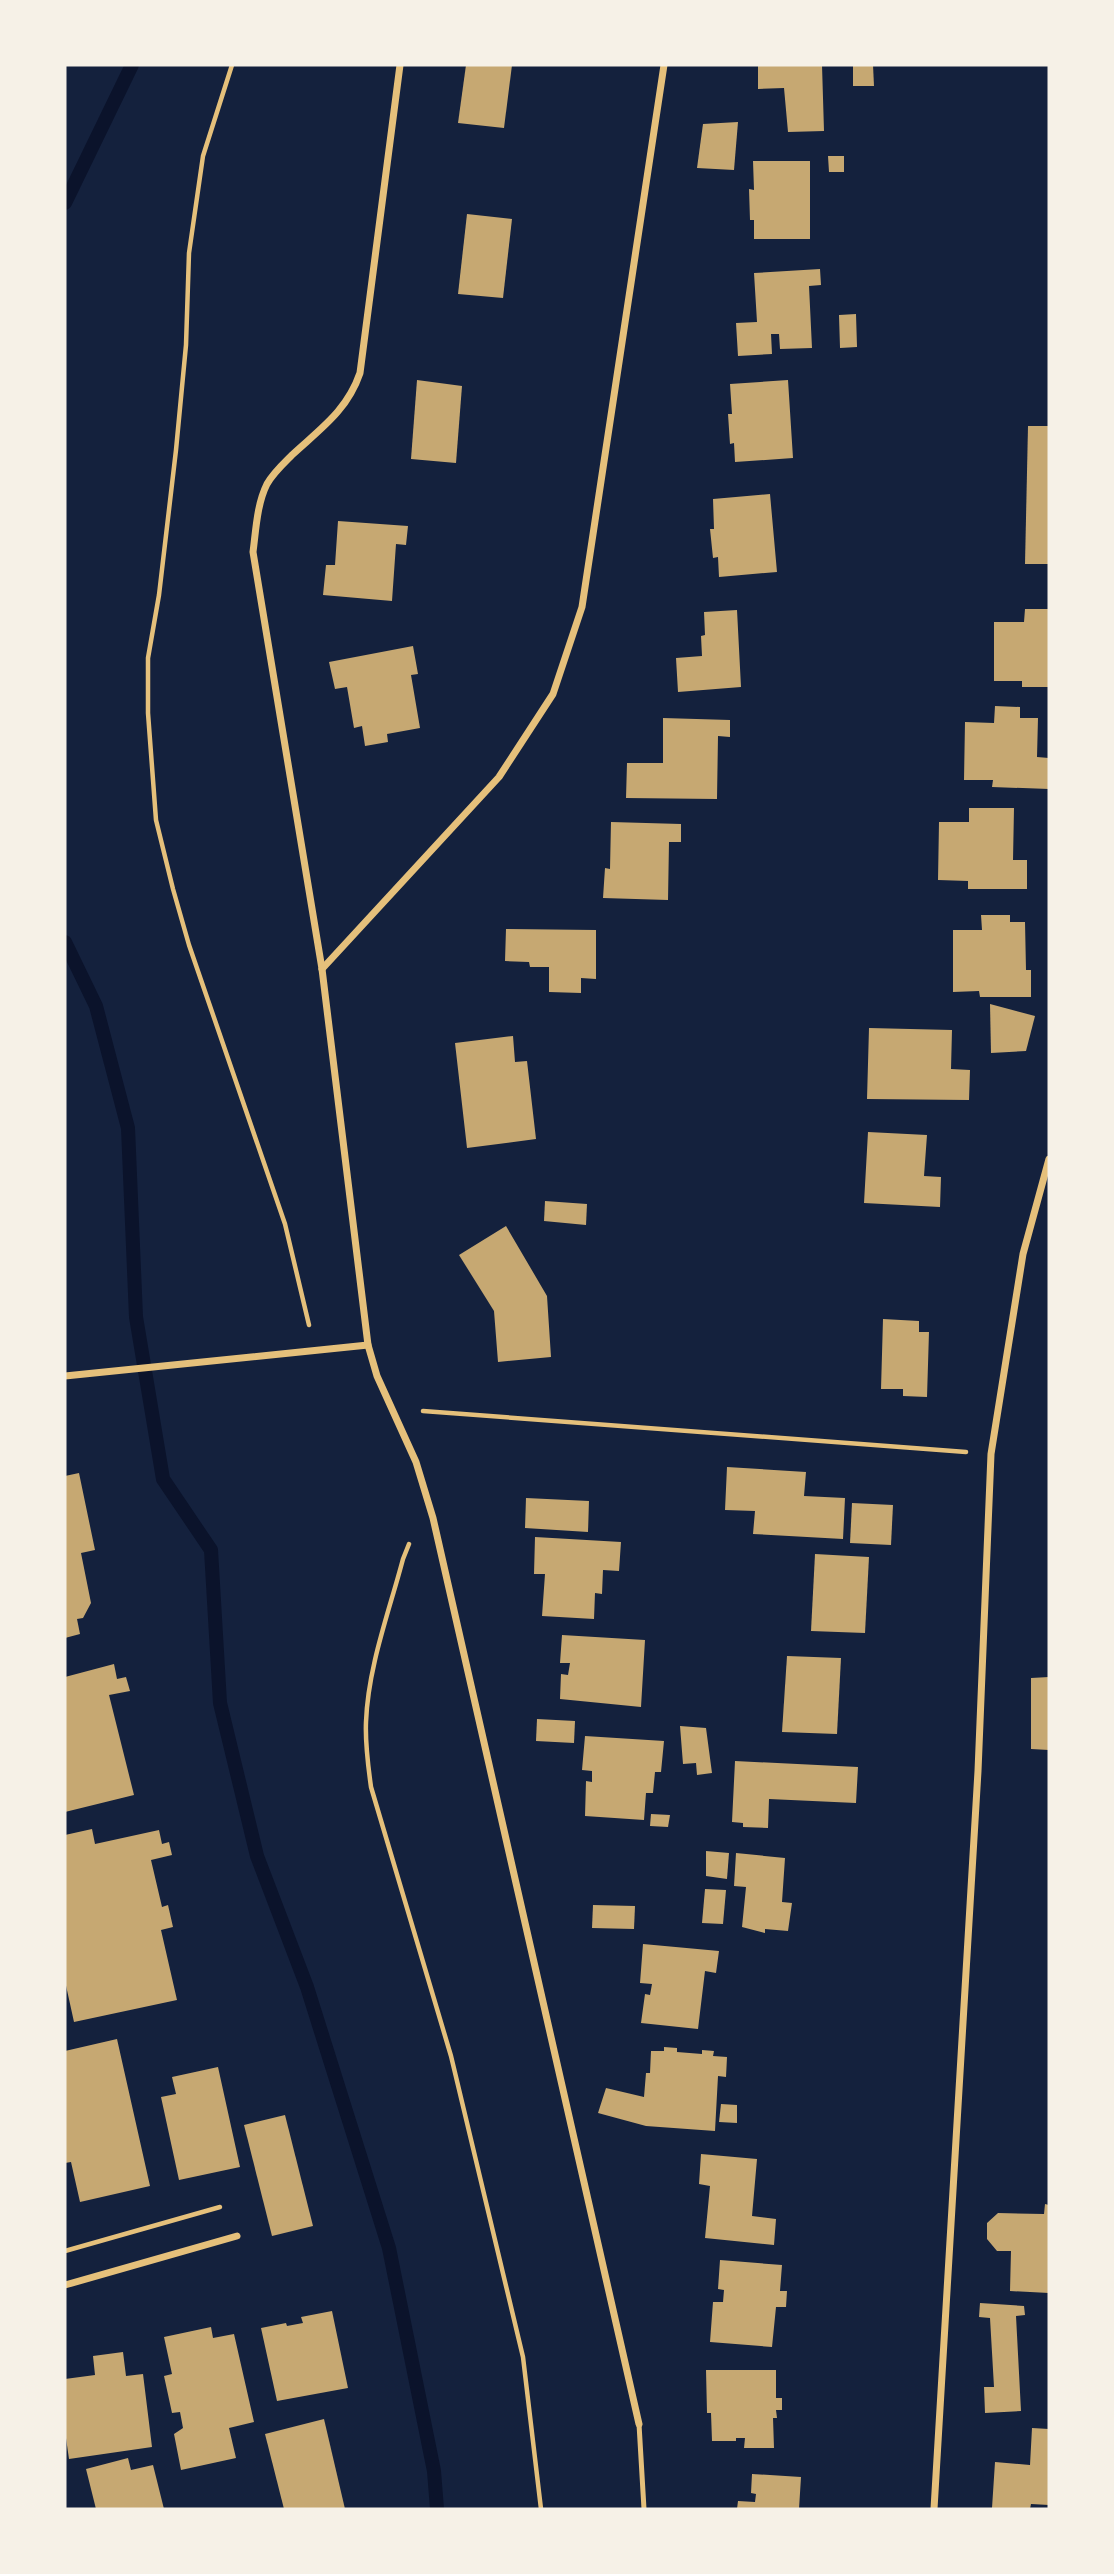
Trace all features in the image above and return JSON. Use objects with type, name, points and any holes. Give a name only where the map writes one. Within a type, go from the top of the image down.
[{"type":"street","points":[[400,65],[360,373],[353,393],[340,411],[284,462],[268,483],[257,516],[253,552],[322,969],[368,1345],[391,1409],[416,1462],[433,1518],[639,2424]]},
{"type":"street","points":[[322,969],[499,776],[553,694],[582,607],[664,65]]},
{"type":"street","points":[[934,2509],[978,1771],[991,1454],[1023,1254],[1049,1159]]},
{"type":"street","points":[[65,1376],[368,1345]]},
{"type":"street","points":[[65,2284],[237,2236]]},
{"type":"lane","points":[[639,2424],[644,2509]]},
{"type":"path","points":[[232,65],[203,156],[189,253],[186,345],[178,436],[159,595],[148,658],[148,713],[156,820],[173,889],[189,945],[285,1224],[309,1326]]},
{"type":"path","points":[[391,1409],[991,1454]]},
{"type":"path","points":[[433,1518],[412,1540],[403,1559],[369,1692],[366,1755],[371,1787],[451,2056],[523,2357],[541,2509]]},
{"type":"path","points":[[65,2252],[220,2207]]},
{"type":"building","points":[[466,65],[512,65],[504,128],[458,123]]},
{"type":"building","points":[[758,65],[822,65],[824,131],[788,132],[784,88],[758,89]]},
{"type":"building","points":[[853,65],[873,65],[874,86],[853,86]]},
{"type":"building","points":[[738,122],[734,170],[697,168],[703,124]]},
{"type":"building","points":[[828,156],[844,156],[844,172],[829,172]]},
{"type":"building","points":[[753,161],[810,161],[810,239],[754,239],[749,189],[754,190]]},
{"type":"building","points":[[467,214],[512,219],[503,298],[458,294]]},
{"type":"building","points":[[820,269],[821,285],[809,286],[812,348],[780,349],[779,334],[771,334],[772,354],[738,356],[736,323],[757,322],[754,273]]},
{"type":"building","points":[[856,314],[857,347],[840,348],[839,315]]},
{"type":"building","points":[[417,380],[462,386],[456,463],[411,459]]},
{"type":"building","points":[[788,380],[793,458],[735,462],[734,443],[730,444],[728,414],[732,414],[730,384]]},
{"type":"building","points":[[1028,426],[1049,426],[1049,564],[1025,564]]},
{"type":"building","points":[[770,494],[777,572],[719,577],[718,557],[713,558],[710,529],[714,529],[713,499]]},
{"type":"building","points":[[338,521],[408,526],[406,545],[396,544],[392,601],[323,595],[326,565],[335,565]]},
{"type":"building","points":[[1025,609],[1049,609],[1049,687],[1022,687],[1022,681],[994,681],[994,622],[1024,622]]},
{"type":"building","points":[[737,610],[741,687],[678,692],[676,658],[702,656],[704,612]]},
{"type":"building","points":[[413,646],[418,674],[411,675],[420,728],[387,734],[388,742],[365,746],[362,726],[354,728],[347,687],[335,689],[329,662]]},
{"type":"building","points":[[995,706],[1020,707],[1020,718],[1038,718],[1037,757],[1049,758],[1049,789],[992,787],[993,780],[964,780],[965,722],[994,723]]},
{"type":"building","points":[[663,718],[730,720],[730,737],[718,736],[717,799],[626,798],[627,763],[663,763]]},
{"type":"building","points":[[969,808],[1014,808],[1013,860],[1027,860],[1027,889],[968,889],[968,881],[938,880],[939,822],[969,822]]},
{"type":"building","points":[[611,822],[681,824],[681,842],[669,842],[668,900],[603,898],[605,868],[610,869]]},
{"type":"building","points":[[981,915],[1010,915],[1010,922],[1025,922],[1026,970],[1031,970],[1031,997],[980,997],[979,991],[953,992],[953,930],[982,930]]},
{"type":"building","points":[[506,929],[596,930],[596,979],[581,978],[581,993],[549,992],[549,967],[530,967],[529,962],[505,961]]},
{"type":"building","points":[[990,1004],[1035,1016],[1026,1051],[991,1053]]},
{"type":"building","points":[[869,1028],[952,1030],[951,1069],[970,1070],[969,1100],[867,1099]]},
{"type":"building","points":[[513,1036],[515,1062],[527,1061],[536,1139],[467,1148],[455,1043]]},
{"type":"building","points":[[868,1132],[927,1135],[924,1176],[941,1177],[940,1207],[864,1203]]},
{"type":"building","points":[[545,1201],[587,1204],[586,1225],[544,1221]]},
{"type":"building","points":[[506,1226],[547,1296],[551,1357],[498,1362],[494,1311],[459,1255]]},
{"type":"building","points":[[883,1319],[919,1321],[919,1332],[929,1332],[927,1397],[903,1396],[903,1389],[881,1389]]},
{"type":"building","points":[[727,1467],[806,1472],[804,1496],[845,1498],[843,1539],[753,1534],[755,1511],[725,1510]]},
{"type":"building","points":[[79,1473],[95,1550],[81,1553],[91,1603],[83,1618],[77,1619],[80,1634],[65,1638],[65,1476]]},
{"type":"building","points":[[526,1498],[589,1501],[588,1532],[525,1528]]},
{"type":"building","points":[[852,1503],[893,1505],[891,1545],[850,1543]]},
{"type":"building","points":[[535,1537],[621,1542],[619,1571],[603,1570],[602,1594],[595,1593],[594,1619],[542,1616],[545,1574],[534,1574]]},
{"type":"building","points":[[815,1554],[869,1557],[865,1633],[811,1631]]},
{"type":"building","points":[[562,1635],[645,1640],[641,1707],[560,1699],[561,1674],[568,1675],[570,1663],[560,1663]]},
{"type":"building","points":[[787,1656],[841,1658],[837,1734],[782,1732]]},
{"type":"building","points":[[114,1664],[117,1679],[126,1677],[130,1691],[109,1695],[134,1795],[65,1812],[65,1677]]},
{"type":"building","points":[[1049,1677],[1049,1750],[1031,1749],[1031,1678]]},
{"type":"building","points":[[537,1719],[575,1721],[574,1743],[536,1741]]},
{"type":"building","points":[[680,1726],[706,1728],[712,1773],[697,1775],[696,1763],[683,1764]]},
{"type":"building","points":[[585,1736],[664,1741],[661,1772],[655,1772],[653,1793],[646,1793],[644,1820],[585,1816],[586,1781],[592,1782],[592,1771],[582,1770]]},
{"type":"building","points":[[735,1761],[858,1767],[856,1803],[769,1799],[768,1828],[743,1827],[743,1823],[732,1822]]},
{"type":"building","points":[[651,1814],[670,1815],[668,1827],[650,1826]]},
{"type":"building","points":[[92,1829],[95,1844],[159,1830],[162,1844],[169,1842],[172,1855],[151,1860],[162,1907],[168,1905],[173,1927],[161,1930],[177,2000],[74,2022],[65,1981],[65,1835]]},
{"type":"building","points":[[706,1851],[729,1853],[727,1879],[706,1876]]},
{"type":"building","points":[[736,1853],[785,1858],[782,1902],[792,1903],[788,1931],[765,1929],[765,1933],[742,1927],[746,1887],[734,1886]]},
{"type":"building","points":[[705,1889],[726,1890],[723,1924],[702,1923]]},
{"type":"building","points":[[593,1905],[635,1906],[634,1929],[592,1928]]},
{"type":"building","points":[[643,1944],[719,1951],[716,1973],[705,1971],[698,2029],[641,2023],[645,1994],[650,1995],[652,1984],[640,1983]]},
{"type":"building","points":[[117,2039],[150,2186],[80,2202],[71,2162],[65,2163],[65,2051]]},
{"type":"building","points":[[664,2047],[677,2048],[677,2052],[702,2054],[702,2050],[714,2051],[713,2056],[727,2057],[726,2077],[718,2076],[715,2131],[646,2126],[598,2113],[606,2088],[644,2097],[646,2073],[650,2073],[651,2051],[664,2051]]},
{"type":"building","points":[[218,2067],[240,2167],[179,2180],[161,2097],[176,2094],[172,2077]]},
{"type":"building","points":[[721,2104],[737,2105],[737,2123],[719,2122]]},
{"type":"building","points":[[285,2115],[313,2226],[272,2236],[244,2125]]},
{"type":"building","points":[[701,2154],[757,2159],[752,2216],[776,2219],[774,2245],[705,2238],[710,2186],[699,2184]]},
{"type":"building","points":[[1045,2204],[1049,2205],[1049,2293],[1010,2291],[1011,2251],[997,2251],[987,2239],[987,2223],[998,2213],[1044,2214]]},
{"type":"building","points":[[720,2260],[782,2265],[780,2291],[787,2291],[786,2307],[776,2307],[772,2347],[710,2342],[713,2302],[723,2302],[724,2290],[718,2289]]},
{"type":"building","points":[[980,2303],[1024,2306],[1025,2315],[1016,2316],[1021,2411],[985,2413],[984,2387],[994,2387],[990,2318],[979,2317]]},
{"type":"building","points":[[332,2311],[348,2388],[277,2401],[261,2328],[303,2323],[301,2317]]},
{"type":"building","points":[[211,2327],[213,2338],[234,2334],[254,2422],[229,2428],[236,2458],[181,2470],[174,2434],[183,2428],[180,2412],[172,2413],[164,2376],[172,2374],[164,2337]]},
{"type":"building","points":[[123,2352],[126,2376],[143,2374],[152,2447],[69,2459],[65,2431],[65,2379],[95,2375],[93,2356]]},
{"type":"building","points":[[706,2370],[776,2370],[776,2398],[782,2398],[782,2410],[776,2410],[777,2418],[773,2418],[774,2448],[744,2448],[745,2438],[736,2438],[736,2441],[712,2441],[711,2413],[707,2413]]},
{"type":"building","points":[[324,2419],[345,2509],[284,2509],[265,2434]]},
{"type":"building","points":[[1032,2428],[1049,2429],[1049,2505],[1031,2504],[1030,2509],[992,2508],[995,2462],[1030,2465]]},
{"type":"building","points":[[128,2458],[131,2470],[153,2465],[164,2509],[96,2509],[86,2469]]},
{"type":"building","points":[[752,2474],[801,2477],[799,2509],[737,2509],[738,2501],[755,2502],[756,2494],[751,2493]]},
{"type":"waterway","points":[[65,203],[132,65]]},
{"type":"waterway","points":[[65,942],[96,1006],[128,1128],[136,1317],[163,1479],[211,1550],[220,1703],[257,1856],[307,1987],[389,2248],[434,2471],[437,2509]]}]
